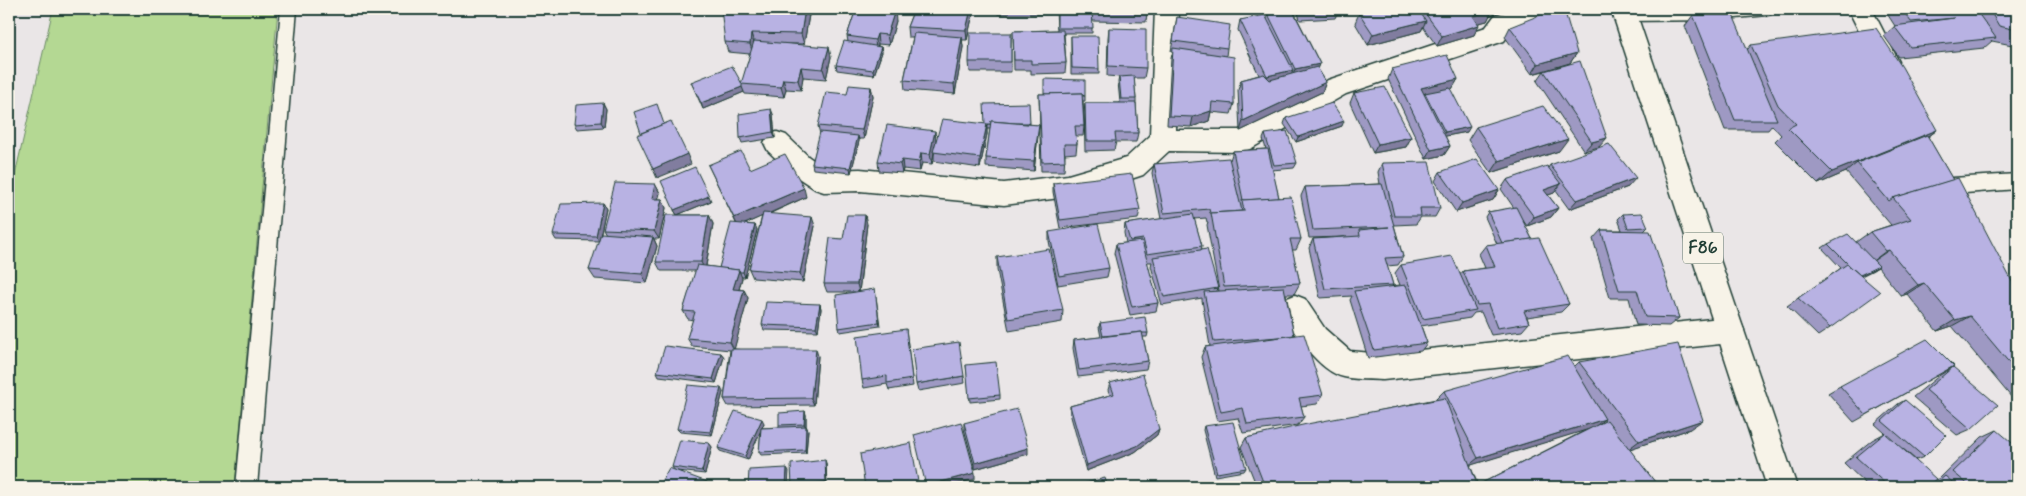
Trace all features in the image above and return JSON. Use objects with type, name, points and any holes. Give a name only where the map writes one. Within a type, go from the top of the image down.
[{"type":"street","points":[[1163,140],[1167,9]]},
{"type":"street","points":[[778,143],[800,165],[824,181],[860,180],[1004,194],[1068,186],[1134,167],[1163,140],[1243,141],[1337,87],[1494,34],[1504,22],[1533,12],[1552,9]]},
{"type":"street","points":[[1860,9],[1899,85]]},
{"type":"street","name":"F86","points":[[1625,12],[1782,487]]},
{"type":"street","points":[[1939,161],[1965,213]]},
{"type":"street","points":[[1295,308],[1315,338],[1344,364],[1383,367],[1730,330]]},
{"type":"lane","points":[[246,487],[289,9]]},
{"type":"lane","points":[[1625,12],[1714,14],[1768,9]]},
{"type":"lane","points":[[1952,186],[2017,181]]},
{"type":"green space","points":[[53,9],[278,9],[235,487],[9,487],[9,201]]},
{"type":"building","points":[[721,9],[805,9],[801,34],[751,33],[750,44],[725,42]]},
{"type":"building","points":[[856,9],[895,10],[887,35],[877,34],[875,40],[847,36]]},
{"type":"building","points":[[914,9],[971,9],[966,30],[907,27]]},
{"type":"building","points":[[1057,9],[1092,9],[1093,28],[1057,28]]},
{"type":"building","points":[[1093,9],[1147,9],[1147,12],[1093,11]]},
{"type":"building","points":[[1292,9],[1320,64],[1295,69],[1268,14]]},
{"type":"building","points":[[1376,9],[1418,9],[1426,21],[1373,34],[1359,13]]},
{"type":"building","points":[[1422,9],[1493,10],[1473,16],[1479,25],[1442,36]]},
{"type":"building","points":[[1555,9],[1564,9],[1577,53],[1538,64],[1510,27]]},
{"type":"building","points":[[1902,9],[1975,9],[1996,38],[1910,47],[1894,26],[1954,18],[1911,22]]},
{"type":"building","points":[[1989,9],[2017,9],[2017,30],[1999,26]]},
{"type":"building","points":[[1265,15],[1293,70],[1267,76],[1240,20]]},
{"type":"building","points":[[1693,15],[1733,15],[1777,120],[1735,120]]},
{"type":"building","points":[[1177,17],[1230,25],[1227,48],[1173,41]]},
{"type":"building","points":[[1109,28],[1146,29],[1146,68],[1108,66]]},
{"type":"building","points":[[1876,28],[1902,67],[1937,130],[1832,172],[1788,128],[1796,124],[1778,105],[1751,45]]},
{"type":"building","points":[[1063,30],[1066,63],[1031,64],[1031,60],[1014,60],[1013,31]]},
{"type":"building","points":[[914,33],[962,37],[954,84],[904,80]]},
{"type":"building","points":[[970,33],[1011,33],[1011,62],[969,62]]},
{"type":"building","points":[[1071,36],[1098,36],[1099,69],[1072,68]]},
{"type":"building","points":[[754,41],[829,47],[823,69],[801,67],[798,80],[783,79],[781,87],[741,84]]},
{"type":"building","points":[[844,41],[881,47],[873,70],[836,65]]},
{"type":"building","points":[[1173,48],[1234,57],[1234,104],[1212,102],[1211,111],[1193,117],[1169,116]]},
{"type":"building","points":[[1447,55],[1458,79],[1421,88],[1450,146],[1431,150],[1392,69]]},
{"type":"building","points":[[1580,61],[1607,138],[1592,142],[1544,71]]},
{"type":"building","points":[[732,66],[742,87],[701,103],[691,82]]},
{"type":"building","points":[[1317,67],[1326,82],[1243,121],[1241,80],[1264,74],[1270,80]]},
{"type":"building","points":[[1134,76],[1136,99],[1121,99],[1119,77]]},
{"type":"building","points":[[1044,79],[1085,80],[1085,96],[1082,93],[1044,94]]},
{"type":"building","points":[[849,85],[871,87],[862,130],[818,126],[826,92],[847,94]]},
{"type":"building","points":[[1385,87],[1411,137],[1378,144],[1354,93]]},
{"type":"building","points":[[1450,88],[1470,127],[1445,132],[1425,93]]},
{"type":"building","points":[[1082,93],[1084,126],[1075,126],[1077,144],[1064,144],[1065,161],[1042,162],[1039,94]]},
{"type":"building","points":[[603,103],[601,122],[574,124],[576,105]]},
{"type":"building","points":[[1029,103],[1030,123],[991,121],[991,124],[985,124],[984,104]]},
{"type":"building","points":[[1085,103],[1136,103],[1138,133],[1115,133],[1116,141],[1086,141]]},
{"type":"building","points":[[1332,103],[1344,121],[1298,137],[1286,118]]},
{"type":"building","points":[[657,104],[664,124],[641,133],[634,112]]},
{"type":"building","points":[[1543,106],[1568,139],[1499,161],[1476,127]]},
{"type":"building","points":[[771,109],[773,132],[740,138],[739,114]]},
{"type":"building","points":[[942,119],[987,124],[980,158],[933,152]]},
{"type":"building","points":[[671,121],[687,154],[653,169],[637,135]]},
{"type":"building","points":[[991,121],[1039,125],[1034,161],[986,158]]},
{"type":"building","points":[[887,125],[935,131],[930,154],[921,153],[919,162],[902,160],[900,164],[878,161]]},
{"type":"building","points":[[1287,131],[1297,163],[1274,165],[1265,134]]},
{"type":"building","points":[[820,132],[858,136],[850,168],[812,164]]},
{"type":"building","points":[[1927,135],[1953,180],[1893,198],[1889,201],[1857,163]]},
{"type":"building","points":[[1609,144],[1636,178],[1577,200],[1550,165]]},
{"type":"building","points":[[1268,149],[1279,198],[1243,200],[1233,151]]},
{"type":"building","points":[[741,151],[750,169],[785,154],[804,188],[734,218],[708,165]]},
{"type":"building","points":[[1229,158],[1242,211],[1210,213],[1209,209],[1164,213],[1154,164]]},
{"type":"building","points":[[1477,159],[1499,190],[1462,203],[1440,172]]},
{"type":"building","points":[[1429,162],[1440,208],[1420,208],[1421,216],[1394,216],[1382,163]]},
{"type":"building","points":[[1547,166],[1561,184],[1544,190],[1558,208],[1534,217],[1507,180]]},
{"type":"building","points":[[695,167],[709,196],[674,210],[661,181]]},
{"type":"building","points":[[1132,174],[1140,210],[1060,220],[1053,183]]},
{"type":"building","points":[[1958,178],[2017,291],[2017,372],[1970,316],[1955,320],[1924,283],[1918,285],[1889,250],[1886,251],[1870,232],[1911,219],[1893,198]]},
{"type":"building","points":[[615,183],[655,184],[652,199],[662,199],[654,231],[603,229]]},
{"type":"building","points":[[1382,184],[1403,257],[1385,258],[1393,285],[1325,289],[1313,239],[1360,236],[1359,230],[1389,227],[1313,230],[1305,187]]},
{"type":"building","points":[[1291,197],[1301,239],[1290,239],[1300,283],[1224,287],[1211,213],[1244,211],[1242,200]]},
{"type":"building","points":[[603,203],[596,236],[553,235],[561,204]]},
{"type":"building","points":[[1516,207],[1532,239],[1502,243],[1488,212]]},
{"type":"building","points":[[763,213],[812,217],[800,273],[749,269]]},
{"type":"building","points":[[1642,213],[1648,227],[1628,228],[1623,214]]},
{"type":"building","points":[[1193,214],[1202,246],[1147,254],[1143,239],[1130,241],[1125,224]]},
{"type":"building","points":[[666,215],[709,215],[701,262],[656,262]]},
{"type":"building","points":[[847,215],[865,215],[857,284],[824,284],[830,238],[843,239]]},
{"type":"building","points":[[731,223],[755,225],[743,272],[719,268]]},
{"type":"building","points":[[1098,224],[1109,268],[1059,276],[1049,232]]},
{"type":"building","points":[[1601,230],[1650,231],[1679,318],[1645,317],[1637,290],[1619,290]]},
{"type":"building","points":[[601,233],[653,237],[642,274],[589,270]]},
{"type":"building","points":[[1848,234],[1879,266],[1860,275],[1828,244]]},
{"type":"building","points":[[1539,238],[1569,304],[1524,311],[1529,323],[1497,328],[1488,304],[1477,305],[1463,271],[1495,267],[1486,245]]},
{"type":"building","points":[[1142,241],[1158,303],[1132,307],[1116,244]]},
{"type":"building","points":[[1049,249],[1063,310],[1008,319],[997,257]]},
{"type":"building","points":[[1207,249],[1218,288],[1164,297],[1153,257]]},
{"type":"building","points":[[1452,256],[1476,310],[1423,319],[1401,265]]},
{"type":"building","points":[[1847,264],[1880,292],[1830,328],[1798,298]]},
{"type":"building","points":[[697,265],[739,270],[733,289],[744,290],[730,342],[687,338],[695,312],[683,311]]},
{"type":"building","points":[[1406,285],[1427,343],[1374,350],[1354,291]]},
{"type":"building","points":[[1284,287],[1294,335],[1214,342],[1204,292]]},
{"type":"building","points":[[875,289],[879,322],[839,328],[836,295]]},
{"type":"building","points":[[766,302],[820,304],[816,327],[762,325]]},
{"type":"building","points":[[1145,317],[1148,333],[1103,336],[1100,323]]},
{"type":"building","points":[[906,329],[912,379],[887,383],[887,376],[862,380],[857,336]]},
{"type":"building","points":[[1142,332],[1148,361],[1079,370],[1074,340]]},
{"type":"building","points":[[1304,334],[1323,395],[1299,398],[1304,417],[1247,424],[1243,408],[1221,412],[1205,347]]},
{"type":"building","points":[[1927,339],[1954,366],[1866,415],[1840,386]]},
{"type":"building","points":[[959,342],[964,376],[916,384],[912,349]]},
{"type":"building","points":[[1678,344],[1703,420],[1639,441],[1579,362]]},
{"type":"building","points":[[665,346],[721,353],[713,379],[657,372]]},
{"type":"building","points":[[731,349],[816,349],[811,398],[724,399]]},
{"type":"building","points":[[1568,356],[1605,419],[1478,458],[1444,391]]},
{"type":"building","points":[[996,362],[1000,395],[969,398],[966,365]]},
{"type":"building","points":[[1953,367],[1998,405],[1971,429],[1926,390]]},
{"type":"building","points":[[1143,374],[1159,429],[1137,446],[1087,465],[1070,406],[1114,394],[1110,383]]},
{"type":"building","points":[[688,385],[721,388],[710,432],[677,429]]},
{"type":"building","points":[[1445,398],[1478,487],[1265,487],[1246,438],[1307,424]]},
{"type":"building","points":[[1905,400],[1946,435],[1924,457],[1882,421]]},
{"type":"building","points":[[1017,409],[1028,448],[975,463],[964,423]]},
{"type":"building","points":[[735,411],[762,419],[745,456],[718,448]]},
{"type":"building","points":[[805,411],[804,424],[779,425],[779,413]]},
{"type":"building","points":[[1607,420],[1655,482],[1645,487],[1482,487],[1480,484]]},
{"type":"building","points":[[961,422],[975,473],[926,486],[914,435]]},
{"type":"building","points":[[1233,422],[1246,468],[1217,473],[1204,426]]},
{"type":"building","points":[[806,426],[805,450],[759,452],[761,428]]},
{"type":"building","points":[[1997,430],[2017,447],[2017,487],[1971,487],[1953,472]]},
{"type":"building","points":[[1885,433],[1936,479],[1926,487],[1889,487],[1856,457]]},
{"type":"building","points":[[680,440],[709,443],[702,471],[672,467]]},
{"type":"building","points":[[911,443],[919,487],[865,487],[860,454]]},
{"type":"building","points":[[825,460],[826,482],[792,487],[791,464]]},
{"type":"building","points":[[669,468],[707,482],[704,487],[658,487]]},
{"type":"building","points":[[787,468],[786,487],[748,487],[749,470]]},
{"type":"building","points":[[1945,476],[1958,487],[1932,487]]},
{"type":"building","points":[[1105,478],[1108,487],[1070,487]]}]
